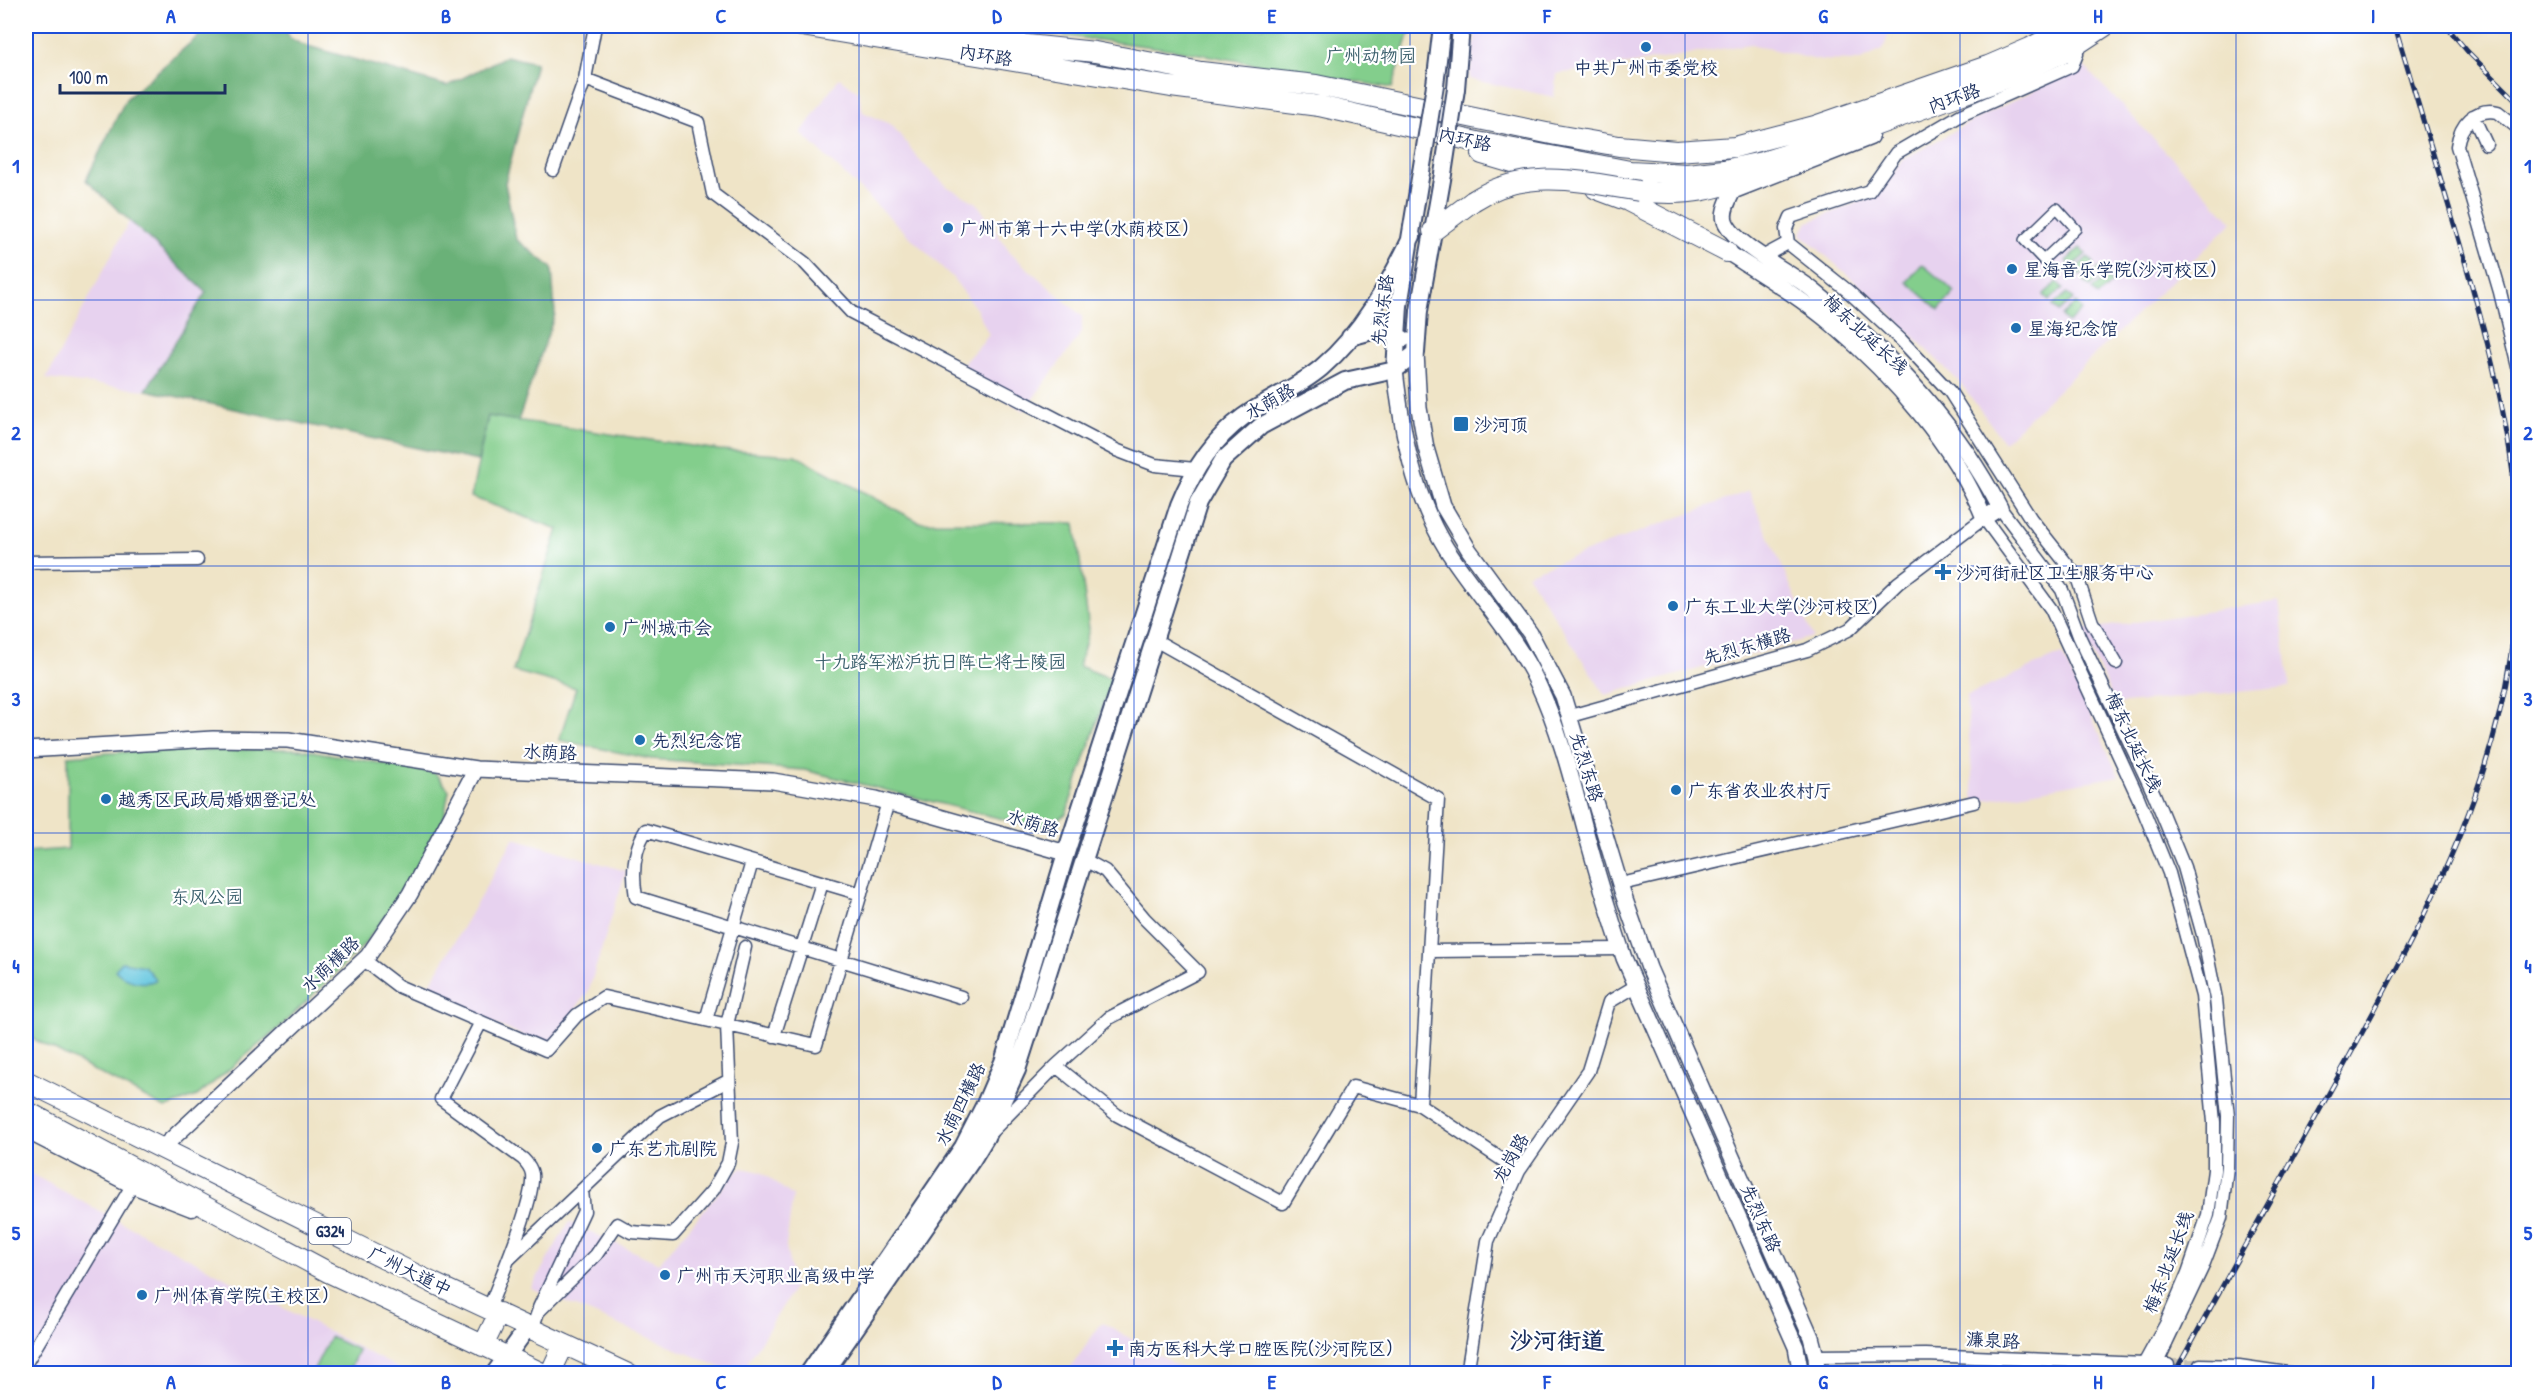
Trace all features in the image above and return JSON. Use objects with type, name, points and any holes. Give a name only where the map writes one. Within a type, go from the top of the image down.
[{"type":"highway","name":"内环路","points":[[802,26],[1345,111],[1552,156],[1649,173],[1705,172],[1762,162],[1852,134],[2007,78],[2070,49],[2105,26]]},
{"type":"highway","name":"内环路","points":[[898,26],[998,42],[1095,52],[1200,72],[1316,85],[1567,137],[1637,148],[1676,151],[1725,148],[1774,138],[2010,57],[2071,26]]},
{"type":"highway","points":[[1270,101],[1384,126],[1603,191],[1628,201],[1727,252]]},
{"type":"highway","points":[[1433,231],[1473,201],[1505,185],[1549,178],[1658,194],[1705,192],[1739,181],[1852,134]]},
{"type":"highway","name":"G324","points":[[26,1081],[161,1149]]},
{"type":"highway","name":"G324","points":[[26,1111],[230,1221]]},
{"type":"highway","name":"广州大道中","points":[[161,1149],[494,1311],[533,1323],[564,1344],[628,1374]]},
{"type":"highway","name":"广州大道中","points":[[230,1221],[338,1277],[483,1346],[509,1363],[544,1374]]},
{"type":"highway","points":[[483,1346],[494,1311]]},
{"type":"highway","points":[[550,1374],[564,1344]]},
{"type":"main road","name":"先烈东路","points":[[1395,370],[1397,334],[1442,26]]},
{"type":"main road","name":"先烈东路","points":[[1416,353],[1419,311],[1456,89],[1461,26]]},
{"type":"main road","name":"水荫路","points":[[1412,236],[1379,299],[1349,337],[1311,376],[1231,427],[1195,469],[1179,505],[1066,853],[1083,859],[1198,503],[1223,460],[1261,426],[1345,381],[1395,370],[1416,353]]},
{"type":"main road","points":[[1349,337],[1376,328],[1397,334],[1416,353]]},
{"type":"main road","name":"水荫四横路","points":[[808,1374],[963,1147],[985,1104],[1003,1062],[1066,853]]},
{"type":"main road","name":"水荫四横路","points":[[824,1374],[986,1137],[1017,1070],[1083,859]]},
{"type":"main road","points":[[26,1129],[133,1184],[230,1221]]},
{"type":"main road","points":[[494,1374],[509,1363],[533,1323]]},
{"type":"street","points":[[553,170],[585,79],[595,26]]},
{"type":"street","points":[[2115,26],[2077,54],[2072,66],[1961,116],[1896,153],[1869,191],[1791,217],[1786,230],[1788,243],[1848,291],[1950,392],[2031,519],[2077,577],[2092,622],[2116,663]]},
{"type":"street","name":"梅东北延长线","points":[[2077,54],[2021,81],[1733,191],[1725,207],[1725,223],[1734,235],[1794,275],[1838,312],[1928,400],[1958,438],[2000,508],[2062,590],[2079,636],[2111,702],[2184,867],[2203,934],[2216,999],[2229,1116],[2227,1167],[2214,1217],[2184,1283],[2156,1365]]},
{"type":"street","points":[[585,79],[698,122],[712,194],[805,263],[851,312],[1116,450],[1155,465],[1195,469]]},
{"type":"street","points":[[2518,128],[2498,112],[2491,111],[2473,116],[2464,125],[2457,146],[2500,292],[2518,367]]},
{"type":"street","points":[[2473,116],[2486,144]]},
{"type":"street","points":[[2057,208],[2076,228],[2043,260],[2024,240],[2057,208]]},
{"type":"street","points":[[1764,256],[1788,243]]},
{"type":"street","name":"梅东北延长线","points":[[1727,252],[1795,296],[1833,325],[1881,371],[1933,431],[1971,486],[1984,518],[2051,609],[2155,833],[2188,939],[2204,1014],[2214,1122],[2214,1217]]},
{"type":"street","name":"先烈东路","points":[[1416,353],[1419,408],[1426,448],[1443,506],[1463,541],[1513,607],[1542,652],[1570,716],[1626,902],[1654,978],[1811,1337],[1816,1356],[1817,1374]]},
{"type":"street","name":"先烈东路","points":[[1395,370],[1405,435],[1421,497],[1447,548],[1503,626],[1538,683],[1568,767],[1607,909],[1621,949],[1779,1306],[1796,1347],[1802,1374]]},
{"type":"street","name":"先烈东横路","points":[[1570,716],[1818,644],[1850,629],[1898,583],[2000,508]]},
{"type":"street","points":[[26,562],[197,560]]},
{"type":"street","points":[[2062,590],[2077,577]]},
{"type":"street","points":[[1155,640],[1438,799],[1420,1105]]},
{"type":"street","points":[[2098,710],[2111,702]]},
{"type":"street","name":"水荫路","points":[[26,750],[202,739],[288,740],[477,769],[736,777],[829,789],[888,802],[1066,853]]},
{"type":"street","name":"水荫横路","points":[[161,1149],[364,960],[382,939],[410,894],[477,769]]},
{"type":"street","points":[[364,960],[398,986],[546,1050],[577,1015],[604,997],[816,1046],[888,802]]},
{"type":"street","points":[[1621,884],[1974,802]]},
{"type":"street","points":[[861,894],[646,830],[639,841],[632,876],[636,897],[961,997]]},
{"type":"street","points":[[986,1137],[1056,1066],[1109,1018],[1198,972],[1145,919],[1105,871],[1083,859]]},
{"type":"street","points":[[706,1020],[752,862]]},
{"type":"street","points":[[774,1036],[822,883]]},
{"type":"street","points":[[1607,909],[1626,902]]},
{"type":"street","points":[[533,1323],[596,1255],[617,1224],[631,1232],[673,1235],[696,1212],[713,1190],[728,1163],[732,1143],[726,1025],[745,947]]},
{"type":"street","points":[[1430,951],[1621,949]]},
{"type":"street","name":"龙岗路","points":[[1467,1374],[1488,1241],[1519,1171],[1588,1071],[1610,1002],[1636,986]]},
{"type":"street","points":[[2204,1014],[2216,999]]},
{"type":"street","points":[[481,1022],[441,1099],[518,1154],[532,1171],[532,1182],[521,1224],[505,1263],[494,1311]]},
{"type":"street","points":[[1056,1066],[1117,1115],[1283,1203],[1353,1087],[1420,1105],[1519,1171]]},
{"type":"street","points":[[505,1263],[660,1116],[728,1080]]},
{"type":"street","points":[[26,1363],[133,1184]]},
{"type":"street","points":[[533,1323],[584,1211],[582,1190]]},
{"type":"street","name":"濂泉路","points":[[1816,1356],[1926,1355],[2156,1365]]},
{"type":"street","points":[[2200,1365],[2239,1366],[2295,1374]]},
{"type":"shaded area","name":"中共广州市委党校","points":[[1477,26],[1891,26],[1883,50],[1858,61],[1817,60],[1750,44],[1556,74],[1554,97],[1469,79]]},
{"type":"shaded area","name":"星海音乐学院(沙河校区)","points":[[2084,66],[2233,222],[2004,442],[1961,384],[1882,305],[1801,234],[1808,222],[1872,197],[1904,159],[1974,120]]},
{"type":"shaded area","name":"广州市第十六中学(水荫校区)","points":[[839,78],[858,91],[863,112],[892,125],[922,163],[948,187],[977,203],[1011,254],[1082,316],[1082,332],[1024,411],[958,369],[989,335],[977,310],[952,277],[801,133]]},
{"type":"shaded area","points":[[130,220],[206,292],[146,390],[46,379]]},
{"type":"shaded area","name":"广东工业大学(沙河校区)","points":[[1749,491],[1813,637],[1605,695],[1527,574]]},
{"type":"shaded area","points":[[2279,601],[2290,687],[2115,704],[2082,630]]},
{"type":"shaded area","points":[[2062,654],[2119,776],[1974,802],[1966,696]]},
{"type":"shaded area","points":[[514,838],[626,871],[588,992],[548,1046],[424,995]]},
{"type":"shaded area","name":"广州市天河职业高级中学","points":[[742,1168],[761,1172],[793,1196],[786,1246],[794,1288],[741,1373],[734,1373],[531,1288],[569,1222],[659,1263],[736,1172]]},
{"type":"shaded area","name":"广州体育学院(主校区)","points":[[26,1171],[111,1217],[407,1373],[26,1373]]},
{"type":"shaded area","name":"南方医科大学口腔医院(沙河院区)","points":[[1102,1322],[1190,1373],[1067,1373]]},
{"type":"green space","points":[[210,26],[283,26],[290,38],[301,44],[447,86],[506,56],[536,63],[505,183],[516,239],[552,268],[555,314],[518,421],[488,416],[478,461],[146,390],[206,292],[86,180],[126,99]]},
{"type":"green space","name":"广州动物园","points":[[987,26],[1412,26],[1392,88],[1177,50]]},
{"type":"green space","points":[[2080,248],[2086,254],[2072,267],[2066,261]]},
{"type":"green space","points":[[2088,257],[2094,263],[2080,276],[2074,270]]},
{"type":"green space","points":[[1922,264],[1955,292],[1939,310],[1907,282]]},
{"type":"green space","points":[[2098,268],[2104,274],[2090,287],[2084,281]]},
{"type":"green space","points":[[2106,277],[2112,283],[2098,296],[2092,290]]},
{"type":"green space","points":[[2057,282],[2063,288],[2049,301],[2043,295]]},
{"type":"green space","points":[[2067,293],[2073,299],[2059,312],[2053,306]]},
{"type":"green space","points":[[2076,303],[2082,310],[2068,323],[2062,316]]},
{"type":"green space","name":"十九路军淞沪抗日阵亡将士陵园","points":[[488,416],[719,450],[795,455],[919,522],[1075,523],[1089,629],[1079,666],[1112,679],[1066,814],[1043,829],[804,770],[651,759],[559,740],[576,688],[513,671],[558,529],[471,497]]},
{"type":"green space","name":"东风公园","points":[[301,749],[435,773],[449,790],[442,829],[410,884],[362,947],[279,1028],[197,1096],[165,1108],[26,1035],[26,852],[68,849],[68,756],[154,750]]},
{"type":"green space","points":[[330,1337],[358,1350],[348,1373],[312,1373]]},
{"type":"water","points":[[122,962],[144,966],[156,980],[145,983],[124,977],[115,970]]},
{"type":"tunnel","points":[[2168,1365],[2200,1365]]},
{"type":"railway","points":[[2174,1374],[2377,1006],[2445,870],[2472,802],[2495,732],[2510,660],[2517,584],[2516,503],[2501,401],[2476,301],[2395,26]]},
{"type":"railway","points":[[2446,26],[2468,52],[2518,102]]},
{"type":"place","name":"中共广州市委党校","points":[[1646,47]]},
{"type":"place","name":"广州市第十六中学(水荫校区)","points":[[948,228]]},
{"type":"place","name":"星海音乐学院(沙河校区)","points":[[2012,269]]},
{"type":"place","name":"星海纪念馆","points":[[2016,328]]},
{"type":"place","name":"沙河顶","points":[[1461,424]]},
{"type":"place","name":"沙河街社区卫生服务中心","points":[[1943,572]]},
{"type":"place","name":"广东工业大学(沙河校区)","points":[[1673,606]]},
{"type":"place","name":"广州城市会","points":[[610,627]]},
{"type":"place","name":"先烈纪念馆","points":[[640,740]]},
{"type":"place","name":"广东省农业农村厅","points":[[1676,790]]},
{"type":"place","name":"越秀区民政局婚姻登记处","points":[[106,799]]},
{"type":"place","name":"广东艺术剧院","points":[[597,1148]]},
{"type":"place","name":"广州市天河职业高级中学","points":[[665,1275]]},
{"type":"place","name":"广州体育学院(主校区)","points":[[142,1295]]},
{"type":"place","name":"南方医科大学口腔医院(沙河院区)","points":[[1115,1348]]},
{"type":"district","name":"沙河街道","points":[[1557,1340]]}]
